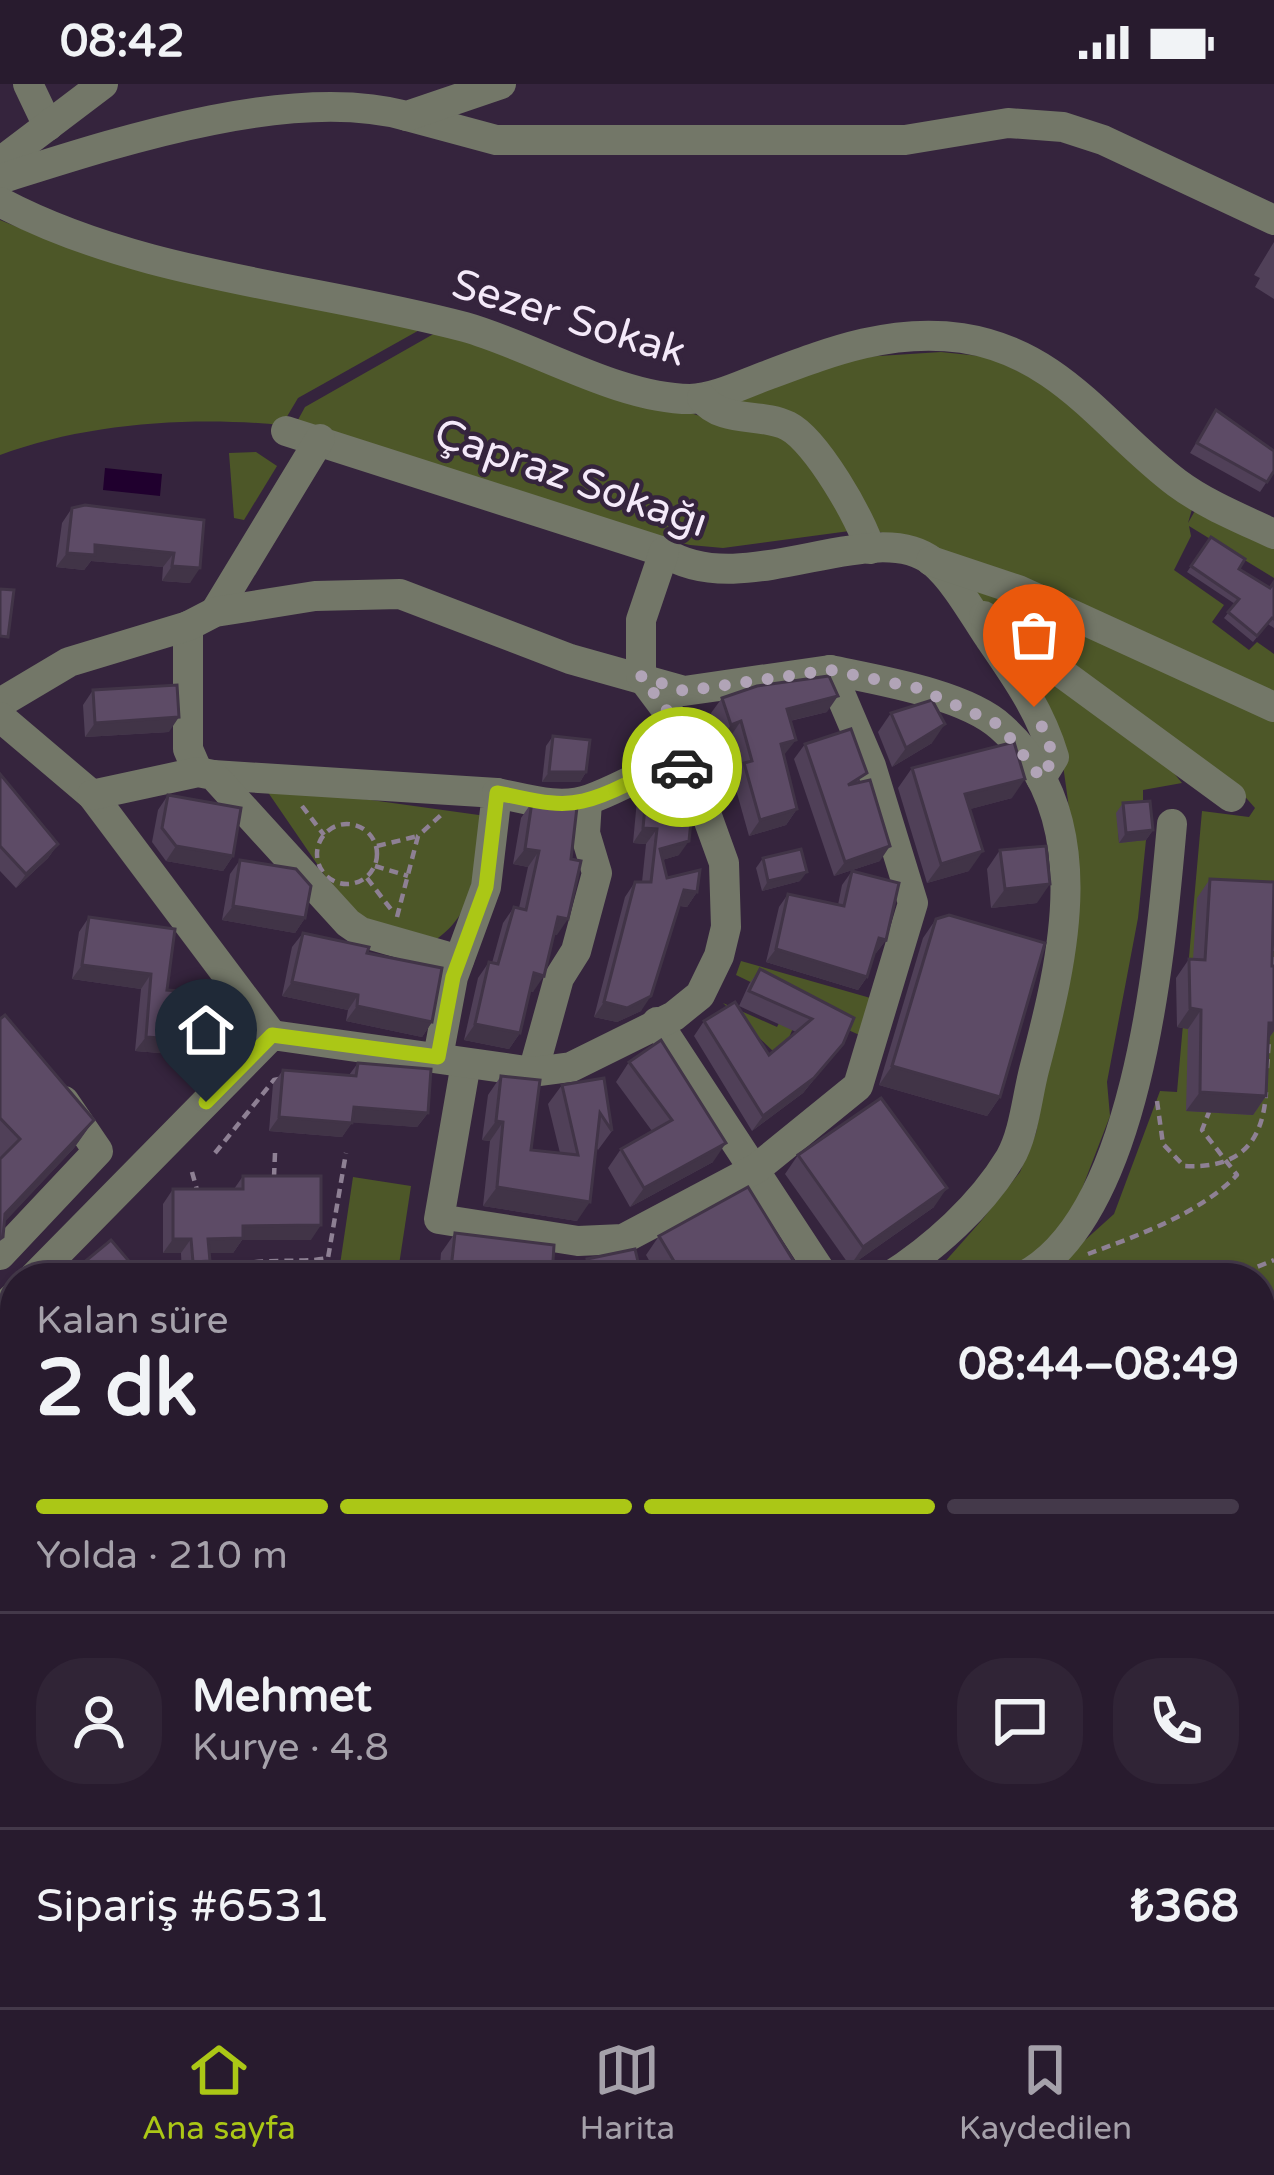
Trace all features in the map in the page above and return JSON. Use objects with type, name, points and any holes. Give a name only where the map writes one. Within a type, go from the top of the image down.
[{"type":"street","points":[[28,84],[48,126]]},
{"type":"street","points":[[0,162],[103,84]]},
{"type":"street","points":[[407,116],[502,84]]},
{"type":"street","points":[[0,179],[220,113],[382,93],[407,116],[451,133],[496,140],[904,140],[1009,123],[1063,127],[1274,220]]},
{"type":"street","name":"Sezer Sokak","points":[[0,202],[40,223],[178,266],[469,328],[656,394],[702,398],[836,348],[908,335],[965,338],[1028,358],[1110,418],[1178,484],[1274,534]]},
{"type":"street","points":[[702,398],[711,410],[787,425],[801,436],[834,476],[838,494],[863,525],[870,549]]},
{"type":"street","name":"Çapraz Sokağı","points":[[286,431],[664,552],[690,569],[721,570],[870,549],[902,549],[1018,590],[1274,707]]},
{"type":"street","points":[[320,439],[202,619],[188,748],[206,774],[348,923],[361,932],[459,960]]},
{"type":"street","points":[[0,717],[92,794],[272,1035],[533,1072],[571,1067],[700,995],[726,927],[724,863],[671,716],[641,676],[640,620],[664,552]]},
{"type":"street","points":[[931,561],[965,601],[1046,729],[1054,757],[1041,778]]},
{"type":"street","points":[[0,703],[69,662],[202,619],[315,596],[400,594],[570,659],[684,691],[830,670],[917,688],[1000,725],[1041,778],[1052,803],[1069,888],[1052,1004],[1012,1155],[931,1250],[911,1263]]},
{"type":"street","points":[[965,601],[1231,797]]},
{"type":"street","points":[[497,793],[486,887],[459,960],[440,1220],[578,1240],[623,1239],[757,1168],[857,1086],[913,903],[871,766],[830,670]]},
{"type":"street","points":[[92,794],[206,774],[497,793],[557,804],[587,801],[650,769],[687,766]]},
{"type":"street","points":[[533,1072],[559,978],[576,951],[597,873],[585,833],[587,801]]},
{"type":"street","points":[[1048,1263],[1092,1204],[1125,1119],[1153,999],[1172,824]]},
{"type":"street","points":[[657,1022],[816,1263]]},
{"type":"street","points":[[48,1263],[272,1035]]},
{"type":"street","points":[[0,1255],[98,1151],[42,1076]]},
{"type":"path","points":[[376,846],[418,836],[445,811]]},
{"type":"path","points":[[350,824],[369,832],[376,846],[375,866],[367,878],[347,884],[329,878],[318,862],[319,843],[332,828],[350,824]]},
{"type":"path","points":[[397,916],[418,836]]},
{"type":"path","points":[[375,866],[408,875]]},
{"type":"path","points":[[367,878],[397,916],[402,935]]},
{"type":"path","points":[[1271,984],[1274,936]]},
{"type":"path","points":[[1155,1088],[1163,1144],[1184,1166],[1215,1168],[1229,1161],[1264,1123],[1270,1021]]},
{"type":"path","points":[[215,1153],[274,1080],[295,1074]]},
{"type":"path","points":[[1265,1103],[1274,1104]]},
{"type":"path","points":[[1063,1244],[1088,1254],[1140,1234],[1222,1190],[1237,1174],[1202,1130],[1209,1112]]},
{"type":"path","points":[[273,1190],[275,1153]]},
{"type":"path","points":[[258,1263],[328,1258],[346,1153]]},
{"type":"path","points":[[192,1172],[202,1204]]},
{"type":"green space","points":[[0,220],[37,235],[423,328],[298,398],[282,425],[212,421],[139,425],[67,436],[0,455]]},
{"type":"green space","points":[[437,332],[725,424],[783,432],[857,530],[723,548],[690,545],[581,520],[293,429],[305,407]]},
{"type":"green space","points":[[941,352],[989,357],[1040,382],[1195,499],[1188,523],[1200,502],[1274,542],[1274,578],[1189,526],[1191,536],[1174,570],[1224,605],[1212,622],[1249,650],[1257,642],[1274,654],[1274,696],[1018,580],[877,531],[843,472],[729,402],[848,358]]},
{"type":"green space","points":[[256,452],[277,466],[244,520],[234,518],[229,453]]},
{"type":"green space","points":[[987,589],[1274,718],[1274,1263],[1060,1263],[1114,1214],[1160,1091],[1177,1092],[1202,811],[1249,817],[1255,808],[1240,791],[970,594]]},
{"type":"green space","points":[[1002,640],[1159,755],[1182,783],[1143,790],[1143,810],[1117,813],[1119,842],[1146,840],[1138,918],[1107,1082],[1110,1116],[1078,1199],[1038,1257],[1027,1263],[944,1263],[1020,1172],[1036,1133],[1080,887],[1063,765]]},
{"type":"green space","points":[[263,785],[486,816],[477,870],[458,918],[432,942],[354,918]]},
{"type":"green space","points":[[741,961],[874,999],[864,1037],[801,1009],[788,1040],[775,1053],[723,1003],[777,1027],[790,1001],[736,975]]},
{"type":"green space","points":[[353,1177],[411,1186],[399,1263],[340,1263]]},
{"type":"shaded area","points":[[105,468],[162,474],[160,496],[103,490]]},
{"type":"building","points":[[1216,410],[1274,451],[1274,471],[1267,482],[1197,443]]},
{"type":"building","points":[[85,505],[204,520],[200,568],[172,566],[174,553],[95,545],[95,555],[67,553],[72,508]]},
{"type":"building","points":[[1211,537],[1245,559],[1239,569],[1270,588],[1274,582],[1274,619],[1257,636],[1228,612],[1239,599],[1191,566]]},
{"type":"building","points":[[0,589],[14,590],[8,637],[0,636]]},
{"type":"building","points":[[829,676],[838,696],[787,709],[796,740],[781,744],[797,809],[760,820],[744,763],[752,761],[741,721],[731,725],[722,698],[757,686]]},
{"type":"building","points":[[177,685],[179,717],[95,723],[93,690]]},
{"type":"building","points":[[932,700],[945,724],[906,748],[891,713]]},
{"type":"building","points":[[851,729],[867,773],[848,785],[870,780],[890,846],[845,862],[805,744]]},
{"type":"building","points":[[553,736],[590,740],[586,772],[549,772]]},
{"type":"building","points":[[1014,742],[1025,779],[965,794],[983,851],[941,864],[912,768]]},
{"type":"building","points":[[686,772],[694,793],[689,841],[660,849],[667,878],[700,870],[697,892],[684,890],[651,996],[627,1008],[604,1002],[635,882],[651,882],[657,829],[643,828],[647,785]]},
{"type":"building","points":[[0,774],[58,844],[26,874],[0,846]]},
{"type":"building","points":[[168,795],[241,808],[233,856],[176,846],[162,828]]},
{"type":"building","points":[[1150,801],[1153,830],[1126,833],[1123,803]]},
{"type":"building","points":[[532,802],[577,807],[571,859],[581,861],[568,919],[558,917],[544,976],[534,973],[520,1033],[475,1024],[489,962],[498,964],[514,907],[526,910],[539,851],[525,849]]},
{"type":"building","points":[[1046,846],[1050,884],[1005,889],[1000,850]]},
{"type":"building","points":[[801,849],[807,872],[768,881],[763,858]]},
{"type":"building","points":[[240,860],[296,869],[311,886],[305,918],[233,906]]},
{"type":"building","points":[[852,871],[899,883],[886,940],[879,938],[867,977],[776,949],[788,894],[844,906]]},
{"type":"building","points":[[1210,879],[1274,882],[1274,1023],[1269,1023],[1266,1096],[1200,1092],[1201,1010],[1190,1008],[1189,959],[1205,960]]},
{"type":"building","points":[[949,915],[1045,943],[1000,1097],[892,1066],[936,919]]},
{"type":"building","points":[[89,917],[175,929],[167,990],[236,995],[232,1043],[146,1037],[151,974],[82,965]]},
{"type":"building","points":[[303,933],[369,947],[367,953],[442,968],[432,1022],[357,1006],[358,995],[292,982]]},
{"type":"building","points":[[760,969],[854,1018],[843,1044],[814,1078],[763,1116],[704,1021],[735,1002],[769,1055],[812,1019],[749,991]]},
{"type":"building","points":[[5,1015],[94,1120],[5,1214],[0,1239],[0,1159],[20,1139],[0,1118],[0,1019]]},
{"type":"building","points":[[661,1040],[726,1143],[644,1188],[621,1149],[672,1120],[629,1062]]},
{"type":"building","points":[[358,1063],[431,1069],[428,1113],[354,1107],[352,1123],[279,1117],[283,1070],[356,1076]]},
{"type":"building","points":[[501,1076],[540,1080],[531,1150],[578,1155],[562,1085],[604,1078],[612,1131],[600,1113],[590,1202],[497,1187],[503,1122],[496,1121]]},
{"type":"building","points":[[881,1098],[947,1188],[863,1247],[798,1155]]},
{"type":"building","points":[[243,1176],[321,1176],[321,1225],[243,1226],[243,1238],[208,1239],[210,1261],[193,1262],[191,1239],[173,1239],[173,1189],[243,1189]]},
{"type":"building","points":[[748,1187],[795,1263],[675,1263],[659,1236]]},
{"type":"building","points":[[455,1233],[554,1245],[553,1263],[452,1263]]},
{"type":"building","points":[[111,1240],[131,1263],[83,1263]]},
{"type":"building","points":[[635,1249],[638,1263],[588,1263],[587,1259]]},
{"type":"way so far","points":[[682,767],[687,766],[671,716],[641,676],[684,691],[830,670],[917,688],[1000,725],[1041,778],[1054,757],[1034,707]]},
{"type":"route","points":[[206,1102],[272,1035],[438,1057],[453,977],[486,887],[497,793],[557,804],[587,801],[650,769],[682,767]]}]
